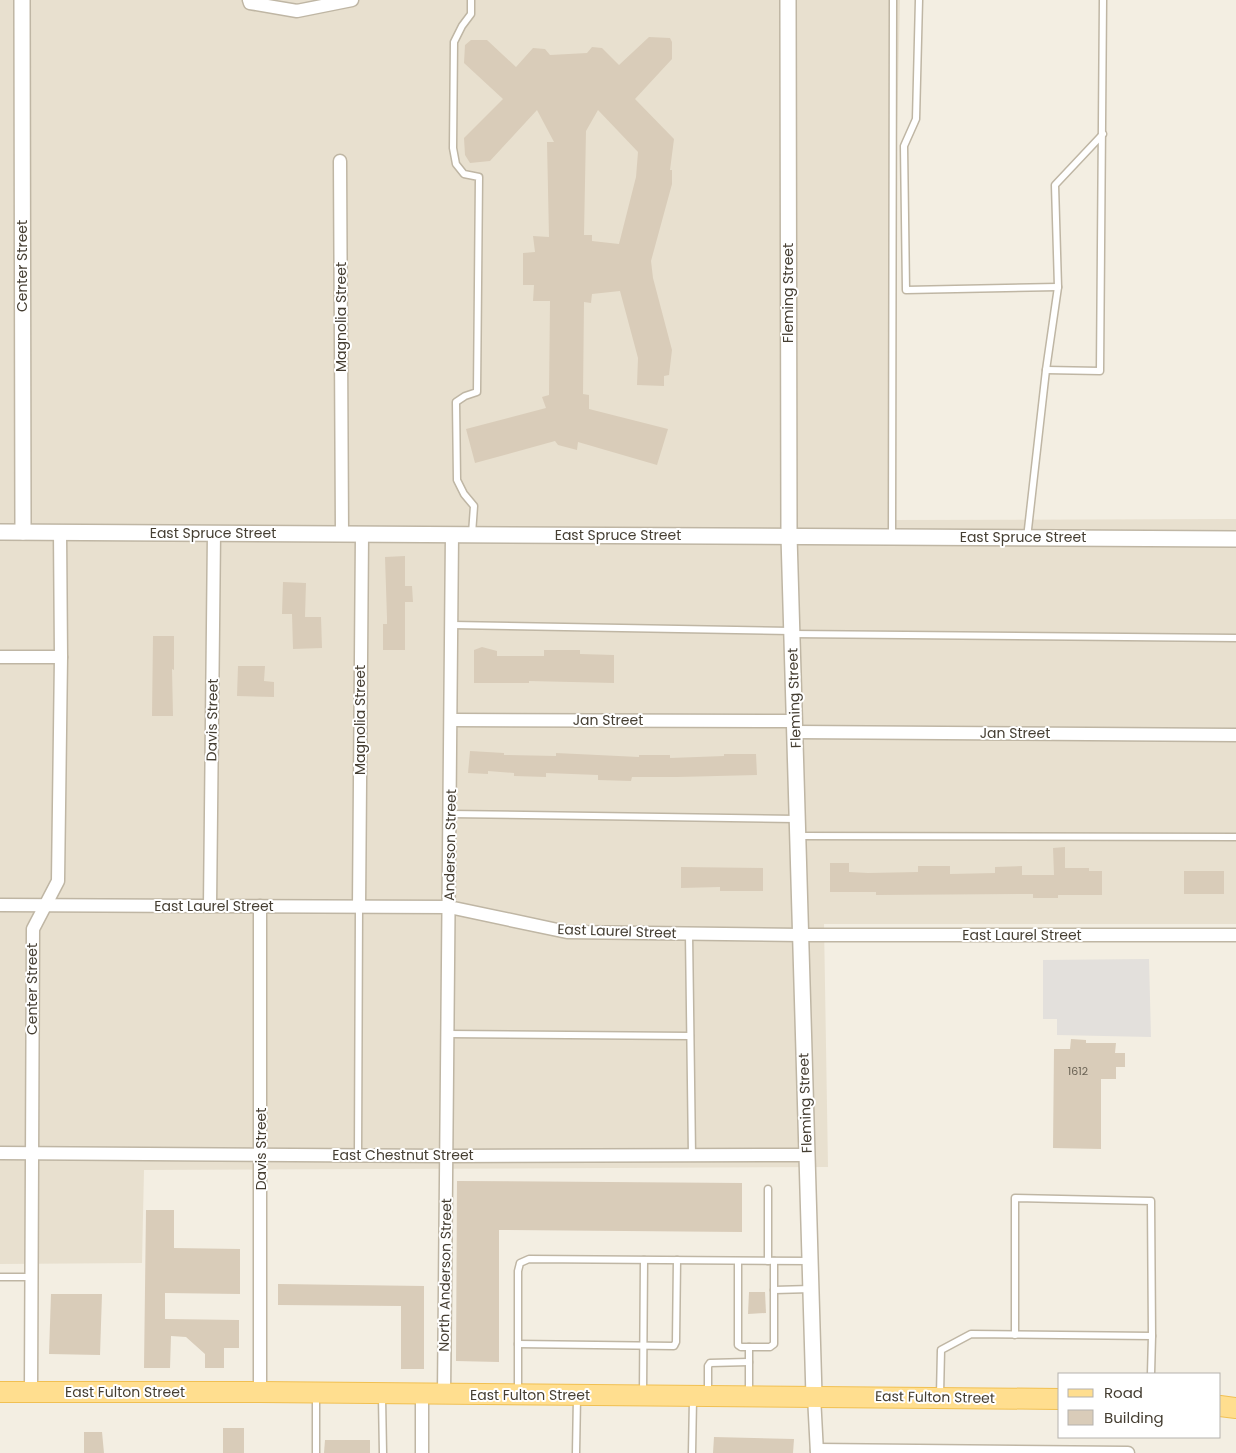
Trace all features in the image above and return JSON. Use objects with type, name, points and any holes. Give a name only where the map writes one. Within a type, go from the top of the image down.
[{"type":"main road","name":"East Fulton Street","points":[[0,1392],[749,1395],[1058,1399]]},
{"type":"main road","points":[[1221,1406],[1236,1408]]},
{"type":"street","name":"Center Street","points":[[22,0],[22,532]]},
{"type":"street","points":[[249,0],[250,3],[297,11],[346,1]]},
{"type":"street","name":"Fleming Street","points":[[788,0],[789,536],[814,1396]]},
{"type":"street","name":"Magnolia Street","points":[[340,161],[342,534]]},
{"type":"street","name":"East Spruce Street","points":[[0,532],[1236,539]]},
{"type":"street","name":"Center Street","points":[[31,1392],[33,929],[58,881],[61,657],[60,532]]},
{"type":"street","name":"Davis Street","points":[[210,906],[214,533]]},
{"type":"street","name":"Magnolia Street","points":[[359,907],[362,534]]},
{"type":"street","name":"Anderson Street","points":[[446,1156],[452,720],[452,534]]},
{"type":"street","points":[[0,657],[61,657]]},
{"type":"street","name":"Jan Street","points":[[452,720],[1236,735]]},
{"type":"street","name":"East Laurel Street","points":[[0,905],[449,907],[567,932],[800,935],[1236,935]]},
{"type":"street","name":"Davis Street","points":[[260,906],[260,1392]]},
{"type":"street","name":"East Chestnut Street","points":[[0,1153],[446,1156],[807,1155]]},
{"type":"street","name":"North Anderson Street","points":[[444,1395],[446,1156]]},
{"type":"street","points":[[422,1394],[422,1453]]},
{"type":"street","points":[[814,1396],[817,1452],[1128,1453]]},
{"type":"lane","points":[[471,0],[472,14],[462,26],[454,42],[453,148],[456,164],[464,174],[479,177],[477,392],[456,402],[456,480],[474,506],[472,534]]},
{"type":"lane","points":[[892,536],[893,0]]},
{"type":"lane","points":[[919,0],[916,118],[904,146],[906,290],[1058,287]]},
{"type":"lane","points":[[1046,370],[1100,371],[1103,0]]},
{"type":"lane","points":[[1027,538],[1046,370],[1058,287],[1055,185],[1103,134]]},
{"type":"lane","points":[[452,625],[1236,638]]},
{"type":"lane","points":[[450,814],[797,819]]},
{"type":"lane","points":[[798,836],[1236,837]]},
{"type":"lane","points":[[358,1155],[359,907]]},
{"type":"lane","points":[[690,934],[692,1156]]},
{"type":"lane","points":[[448,1034],[690,1036]]},
{"type":"lane","points":[[738,1260],[738,1345],[741,1347],[770,1347],[774,1344],[774,1290],[768,1189]]},
{"type":"lane","points":[[1015,1335],[1015,1198],[1150,1201],[1151,1373]]},
{"type":"lane","points":[[518,1395],[518,1271],[520,1263],[529,1259],[810,1261]]},
{"type":"lane","points":[[643,1395],[644,1260]]},
{"type":"lane","points":[[518,1344],[674,1346],[676,1344],[677,1260]]},
{"type":"lane","points":[[0,1277],[31,1277]]},
{"type":"lane","points":[[774,1290],[811,1289]]},
{"type":"lane","points":[[940,1397],[941,1350],[971,1334],[1152,1336]]},
{"type":"lane","points":[[749,1347],[749,1395]]},
{"type":"lane","points":[[692,1453],[701,1395],[708,1366],[710,1363],[749,1362]]},
{"type":"lane","points":[[316,1393],[316,1453]]},
{"type":"lane","points":[[382,1394],[383,1453]]},
{"type":"lane","points":[[576,1453],[577,1395]]},
{"type":"shaded area","points":[[0,0],[900,0],[888,520],[1236,519],[1236,924],[824,924],[828,1167],[144,1170],[142,1263],[0,1264]]},
{"type":"shaded area","points":[[1149,959],[1151,1037],[1057,1035],[1057,1019],[1043,1019],[1043,960]]},
{"type":"building","points":[[649,37],[670,38],[672,42],[672,59],[635,99],[674,139],[670,170],[672,170],[672,184],[651,261],[653,278],[672,350],[669,375],[664,376],[664,386],[637,385],[638,358],[620,291],[592,294],[591,303],[584,302],[583,394],[589,395],[589,409],[668,429],[657,465],[578,442],[577,450],[558,445],[555,441],[475,463],[466,429],[546,408],[542,397],[549,395],[550,301],[533,301],[534,285],[523,285],[523,253],[535,252],[533,236],[549,237],[547,142],[554,142],[537,110],[490,161],[470,163],[465,155],[464,138],[503,99],[464,63],[465,45],[471,40],[487,40],[516,67],[533,48],[545,49],[550,55],[587,53],[592,47],[602,48],[619,65]],"holes":[[[598,110],[638,152],[636,177],[619,244],[592,241],[592,235],[584,235],[586,131]]]},
{"type":"building","points":[[405,556],[405,586],[412,586],[413,602],[405,602],[405,650],[383,650],[383,624],[387,624],[385,557]]},
{"type":"building","points":[[283,582],[306,583],[305,617],[321,617],[322,648],[293,649],[292,614],[282,614]]},
{"type":"building","points":[[153,636],[174,636],[174,670],[172,669],[173,716],[152,716]]},
{"type":"building","points":[[482,647],[497,651],[497,656],[544,656],[544,650],[580,650],[580,654],[614,655],[614,683],[529,681],[529,683],[474,683],[474,650]]},
{"type":"building","points":[[238,666],[265,666],[264,681],[274,682],[274,697],[237,696]]},
{"type":"building","points":[[470,751],[504,753],[504,755],[556,756],[556,753],[639,757],[639,755],[670,755],[670,758],[756,754],[757,775],[632,777],[631,781],[598,780],[598,775],[546,773],[546,777],[514,776],[514,773],[488,771],[488,774],[468,773]]},
{"type":"building","points":[[1065,847],[1065,868],[1089,868],[1089,871],[1102,871],[1102,895],[1058,895],[1058,898],[1033,898],[1033,894],[876,895],[876,892],[830,892],[830,863],[849,863],[849,872],[918,872],[918,866],[950,866],[950,874],[995,873],[995,867],[1022,866],[1022,875],[1054,875],[1053,848]]},
{"type":"building","points":[[681,867],[763,868],[763,891],[720,891],[720,887],[681,888]]},
{"type":"building","points":[[1184,871],[1224,871],[1224,894],[1184,894]]},
{"type":"building","points":[[1071,1039],[1086,1040],[1086,1043],[1116,1043],[1115,1053],[1125,1053],[1125,1067],[1116,1067],[1116,1079],[1101,1079],[1101,1149],[1053,1148],[1054,1049],[1070,1049]]},
{"type":"building","points":[[457,1181],[742,1183],[742,1232],[499,1230],[499,1362],[456,1361]]},
{"type":"building","points":[[146,1210],[174,1210],[174,1248],[240,1249],[240,1294],[165,1293],[165,1319],[239,1320],[239,1348],[224,1348],[224,1368],[205,1368],[205,1354],[186,1337],[171,1336],[170,1368],[144,1368]]},
{"type":"building","points":[[278,1284],[424,1286],[424,1369],[401,1369],[401,1306],[278,1305]]},
{"type":"building","points":[[749,1292],[765,1292],[766,1313],[748,1314]]},
{"type":"building","points":[[51,1294],[102,1294],[100,1355],[49,1354]]},
{"type":"building","points":[[223,1428],[244,1428],[244,1453],[223,1453]]},
{"type":"building","points":[[84,1432],[102,1432],[104,1453],[84,1453]]},
{"type":"building","points":[[714,1437],[794,1439],[793,1453],[713,1453]]},
{"type":"building","points":[[325,1440],[370,1440],[370,1453],[324,1453]]}]
